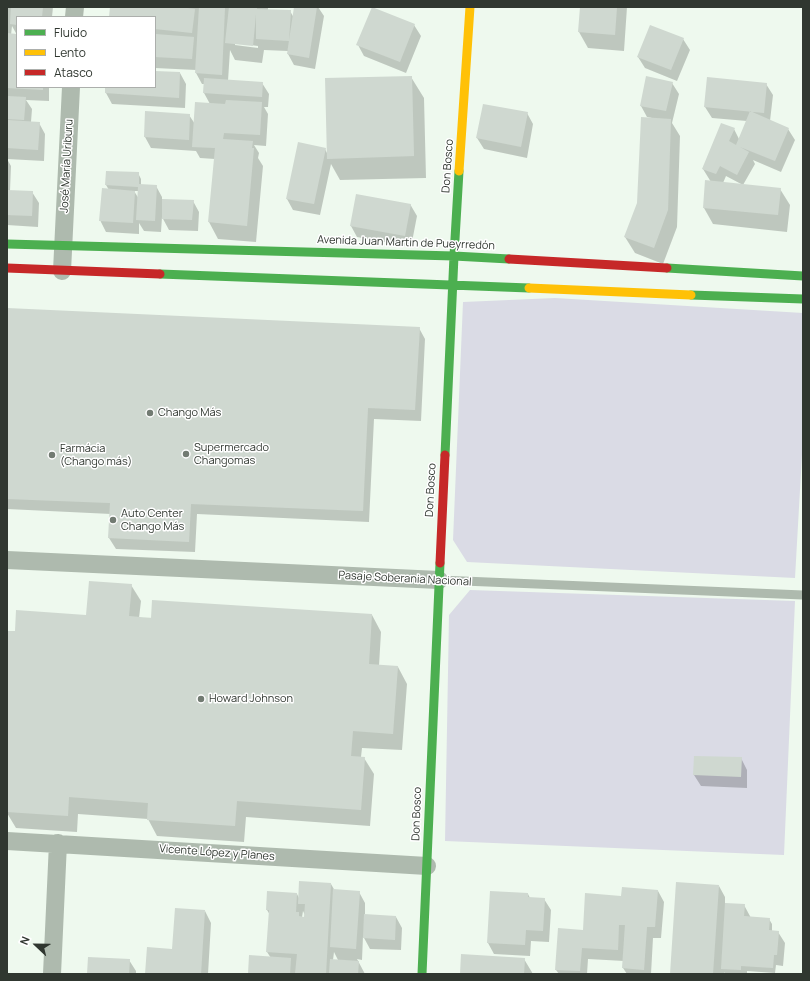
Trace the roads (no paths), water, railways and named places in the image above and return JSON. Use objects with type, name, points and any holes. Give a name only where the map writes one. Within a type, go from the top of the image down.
[{"type":"main road","name":"Don Bosco","points":[[422,974],[454,256],[470,7]]},
{"type":"main road","name":"Avenida Juan Martin de Pueyrredón","points":[[7,244],[454,256],[803,276]]},
{"type":"main road","points":[[7,268],[803,298]]},
{"type":"street","name":"José María Uriburu","points":[[62,271],[71,88]]},
{"type":"street","name":"Pasaje Soberania Nacional","points":[[7,560],[439,580]]},
{"type":"street","name":"Vicente López y Planes","points":[[7,841],[427,866]]},
{"type":"street","points":[[52,974],[58,843]]},
{"type":"lane","name":"Pasaje Soberania Nacional","points":[[439,580],[803,595]]},
{"type":"place","name":"Chango Más","points":[[150,413]]},
{"type":"place","name":"Supermercado Changomas","points":[[186,454]]},
{"type":"place","name":"Farmácia (Chango más)","points":[[52,455]]},
{"type":"place","name":"Auto Center Chango Más","points":[[113,520]]},
{"type":"place","name":"Howard Johnson","points":[[201,699]]}]
